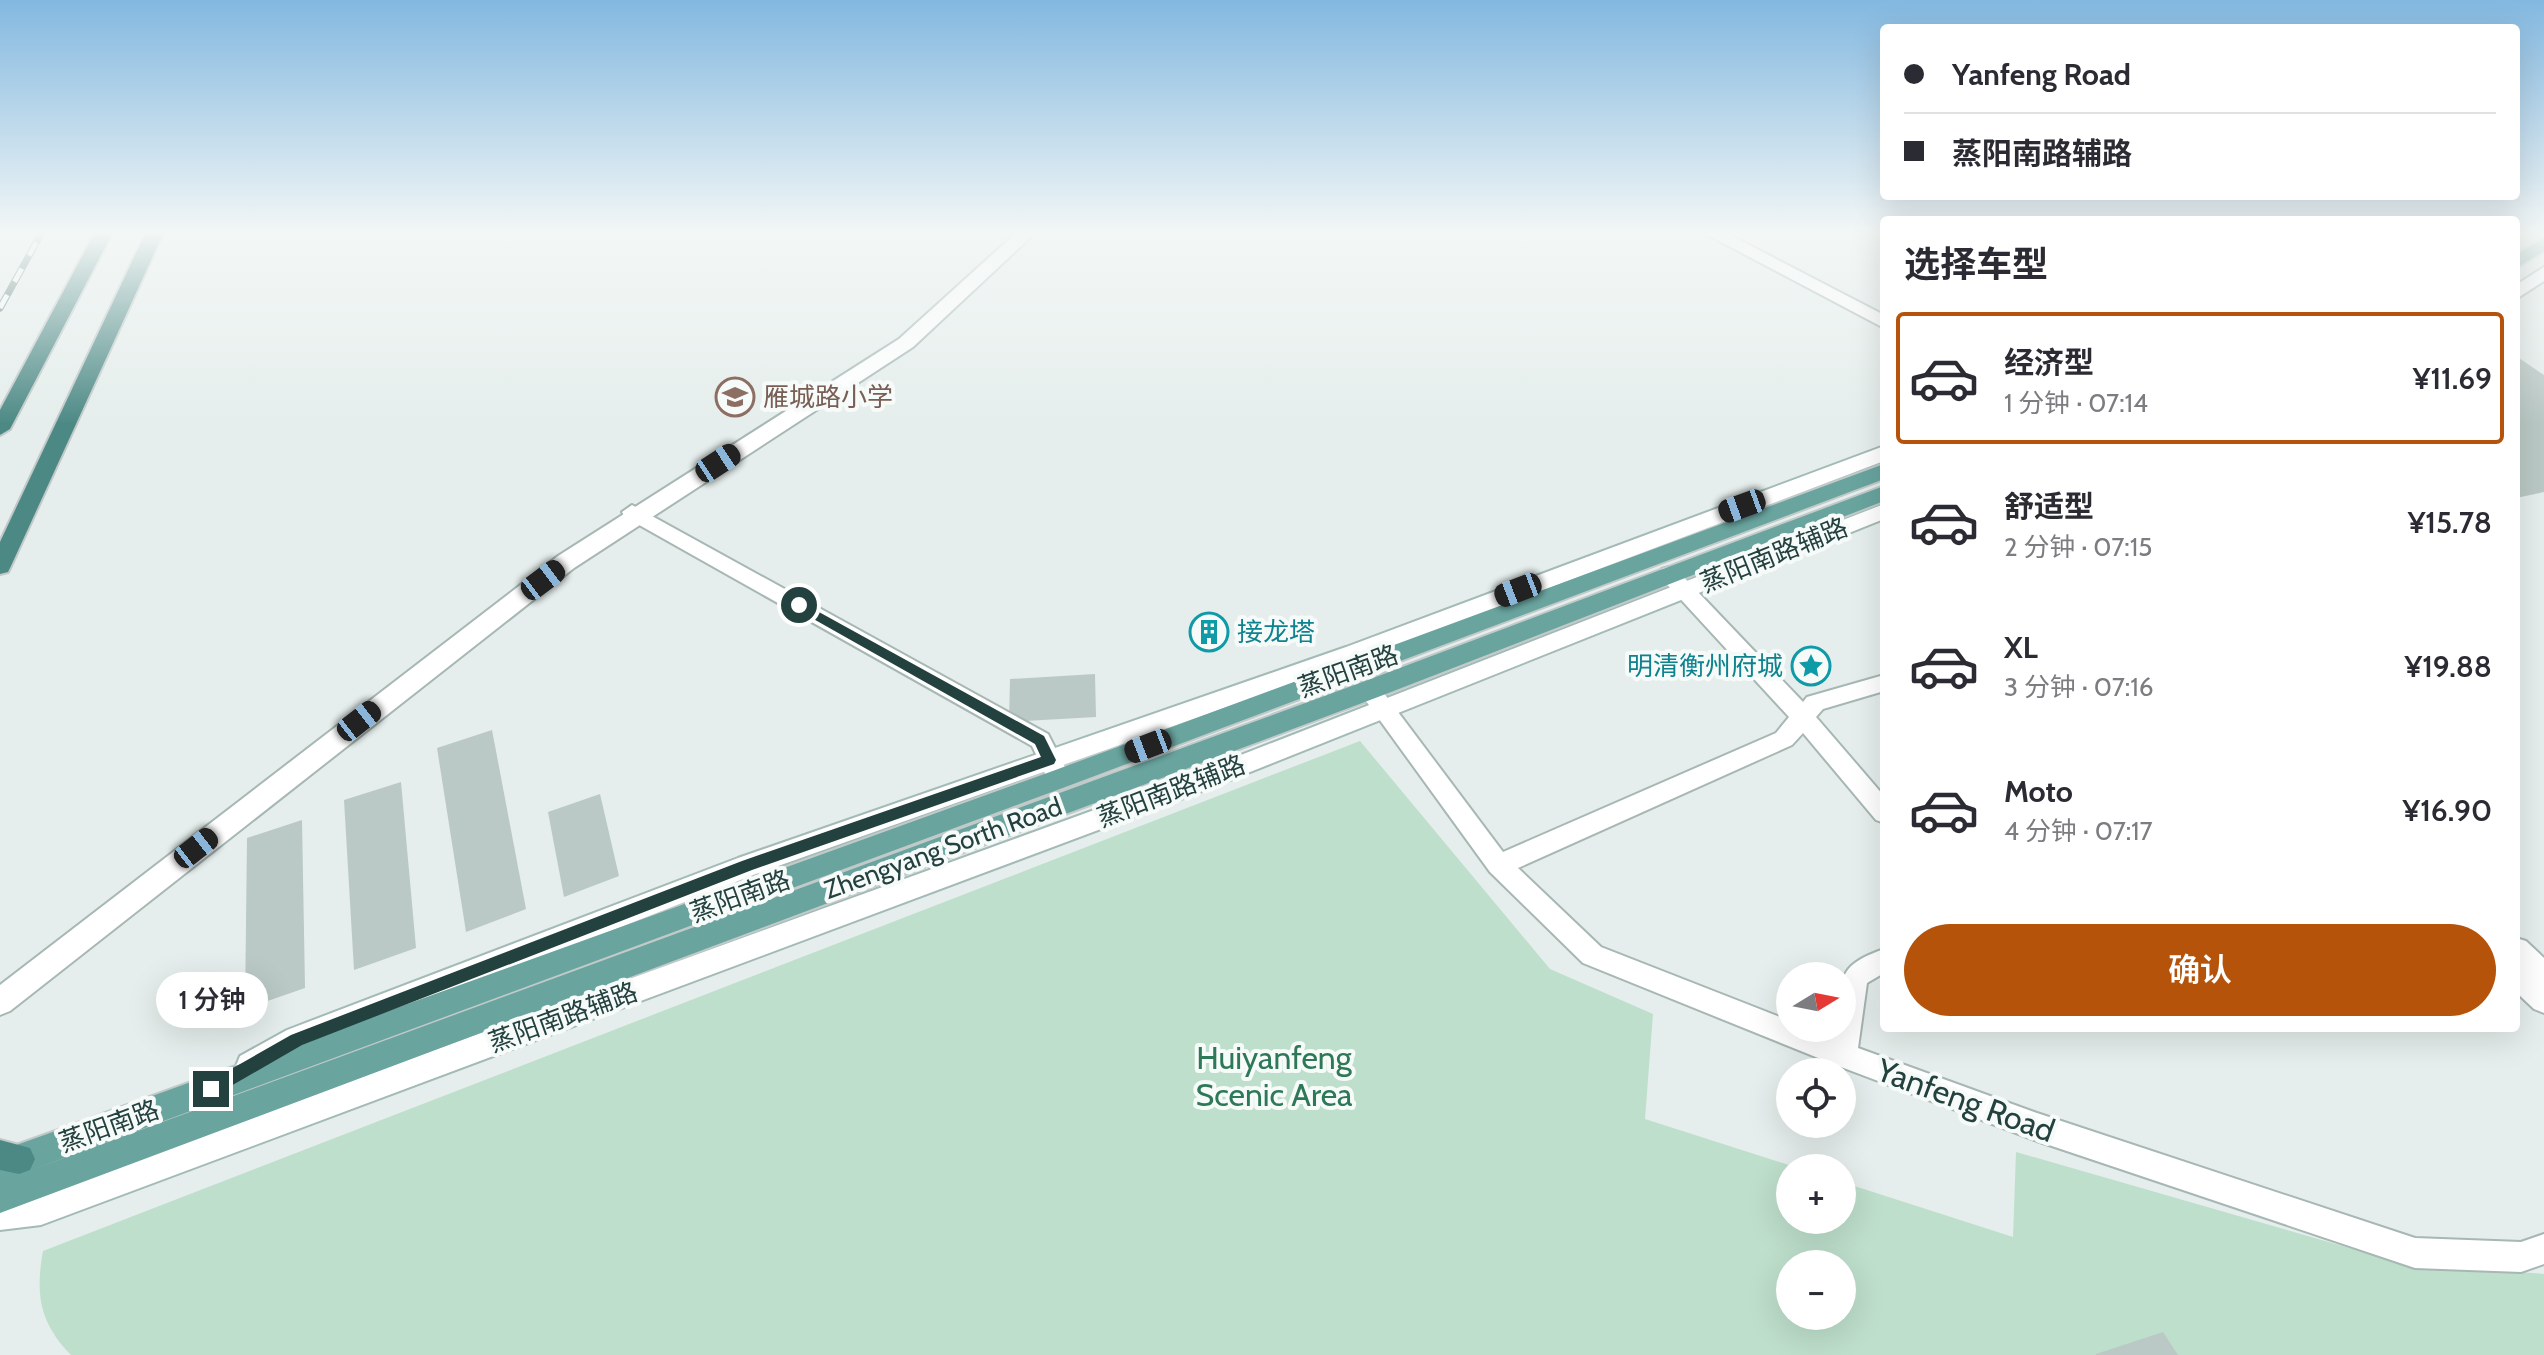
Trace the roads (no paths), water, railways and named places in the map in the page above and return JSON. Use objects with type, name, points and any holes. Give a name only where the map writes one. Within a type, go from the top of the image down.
[{"type":"highway","points":[[0,429],[70,297]]},
{"type":"highway","points":[[0,566],[125,297]]},
{"type":"main road","name":"蒸阳南路","points":[[6,1160],[211,1089],[1054,770],[1880,472]]},
{"type":"main road","points":[[1676,582],[1880,495]]},
{"type":"main road","name":"Zhengyang Sorth Road","points":[[0,1197],[1376,700]]},
{"type":"street","points":[[0,1002],[541,581],[635,513],[900,341],[948,297]]},
{"type":"street","points":[[0,983],[555,561],[906,343],[956,297]]},
{"type":"street","points":[[1836,297],[1880,320]]},
{"type":"street","points":[[1857,297],[1880,309]]},
{"type":"street","points":[[635,513],[1040,740],[1054,770],[1880,455]]},
{"type":"street","name":"蒸阳南路辅路","points":[[0,1214],[41,1209],[1176,790],[1376,700],[1676,582],[1880,512]]},
{"type":"street","points":[[1676,582],[1803,717],[1880,808]]},
{"type":"street","points":[[1499,865],[1784,739],[1815,703],[1880,684]]},
{"type":"street","name":"Yanfeng Road","points":[[1376,700],[1499,865],[1592,955],[1843,1055],[2037,1127],[2415,1253],[2521,1257],[2544,1249]]},
{"type":"street","points":[[2520,954],[2544,976]]},
{"type":"street","points":[[1843,1055],[1855,976],[1880,962]]},
{"type":"street","points":[[2520,978],[2544,1000]]},
{"type":"railway","points":[[0,308],[6,297]]},
{"type":"place","name":"雁城路小学","points":[[735,397]]},
{"type":"place","name":"接龙塔","points":[[1209,632]]},
{"type":"place","name":"明清衡州府城","points":[[1811,666]]},
{"type":"park label","name":"Huiyanfeng Scenic Area","points":[[1274,1076]]}]
